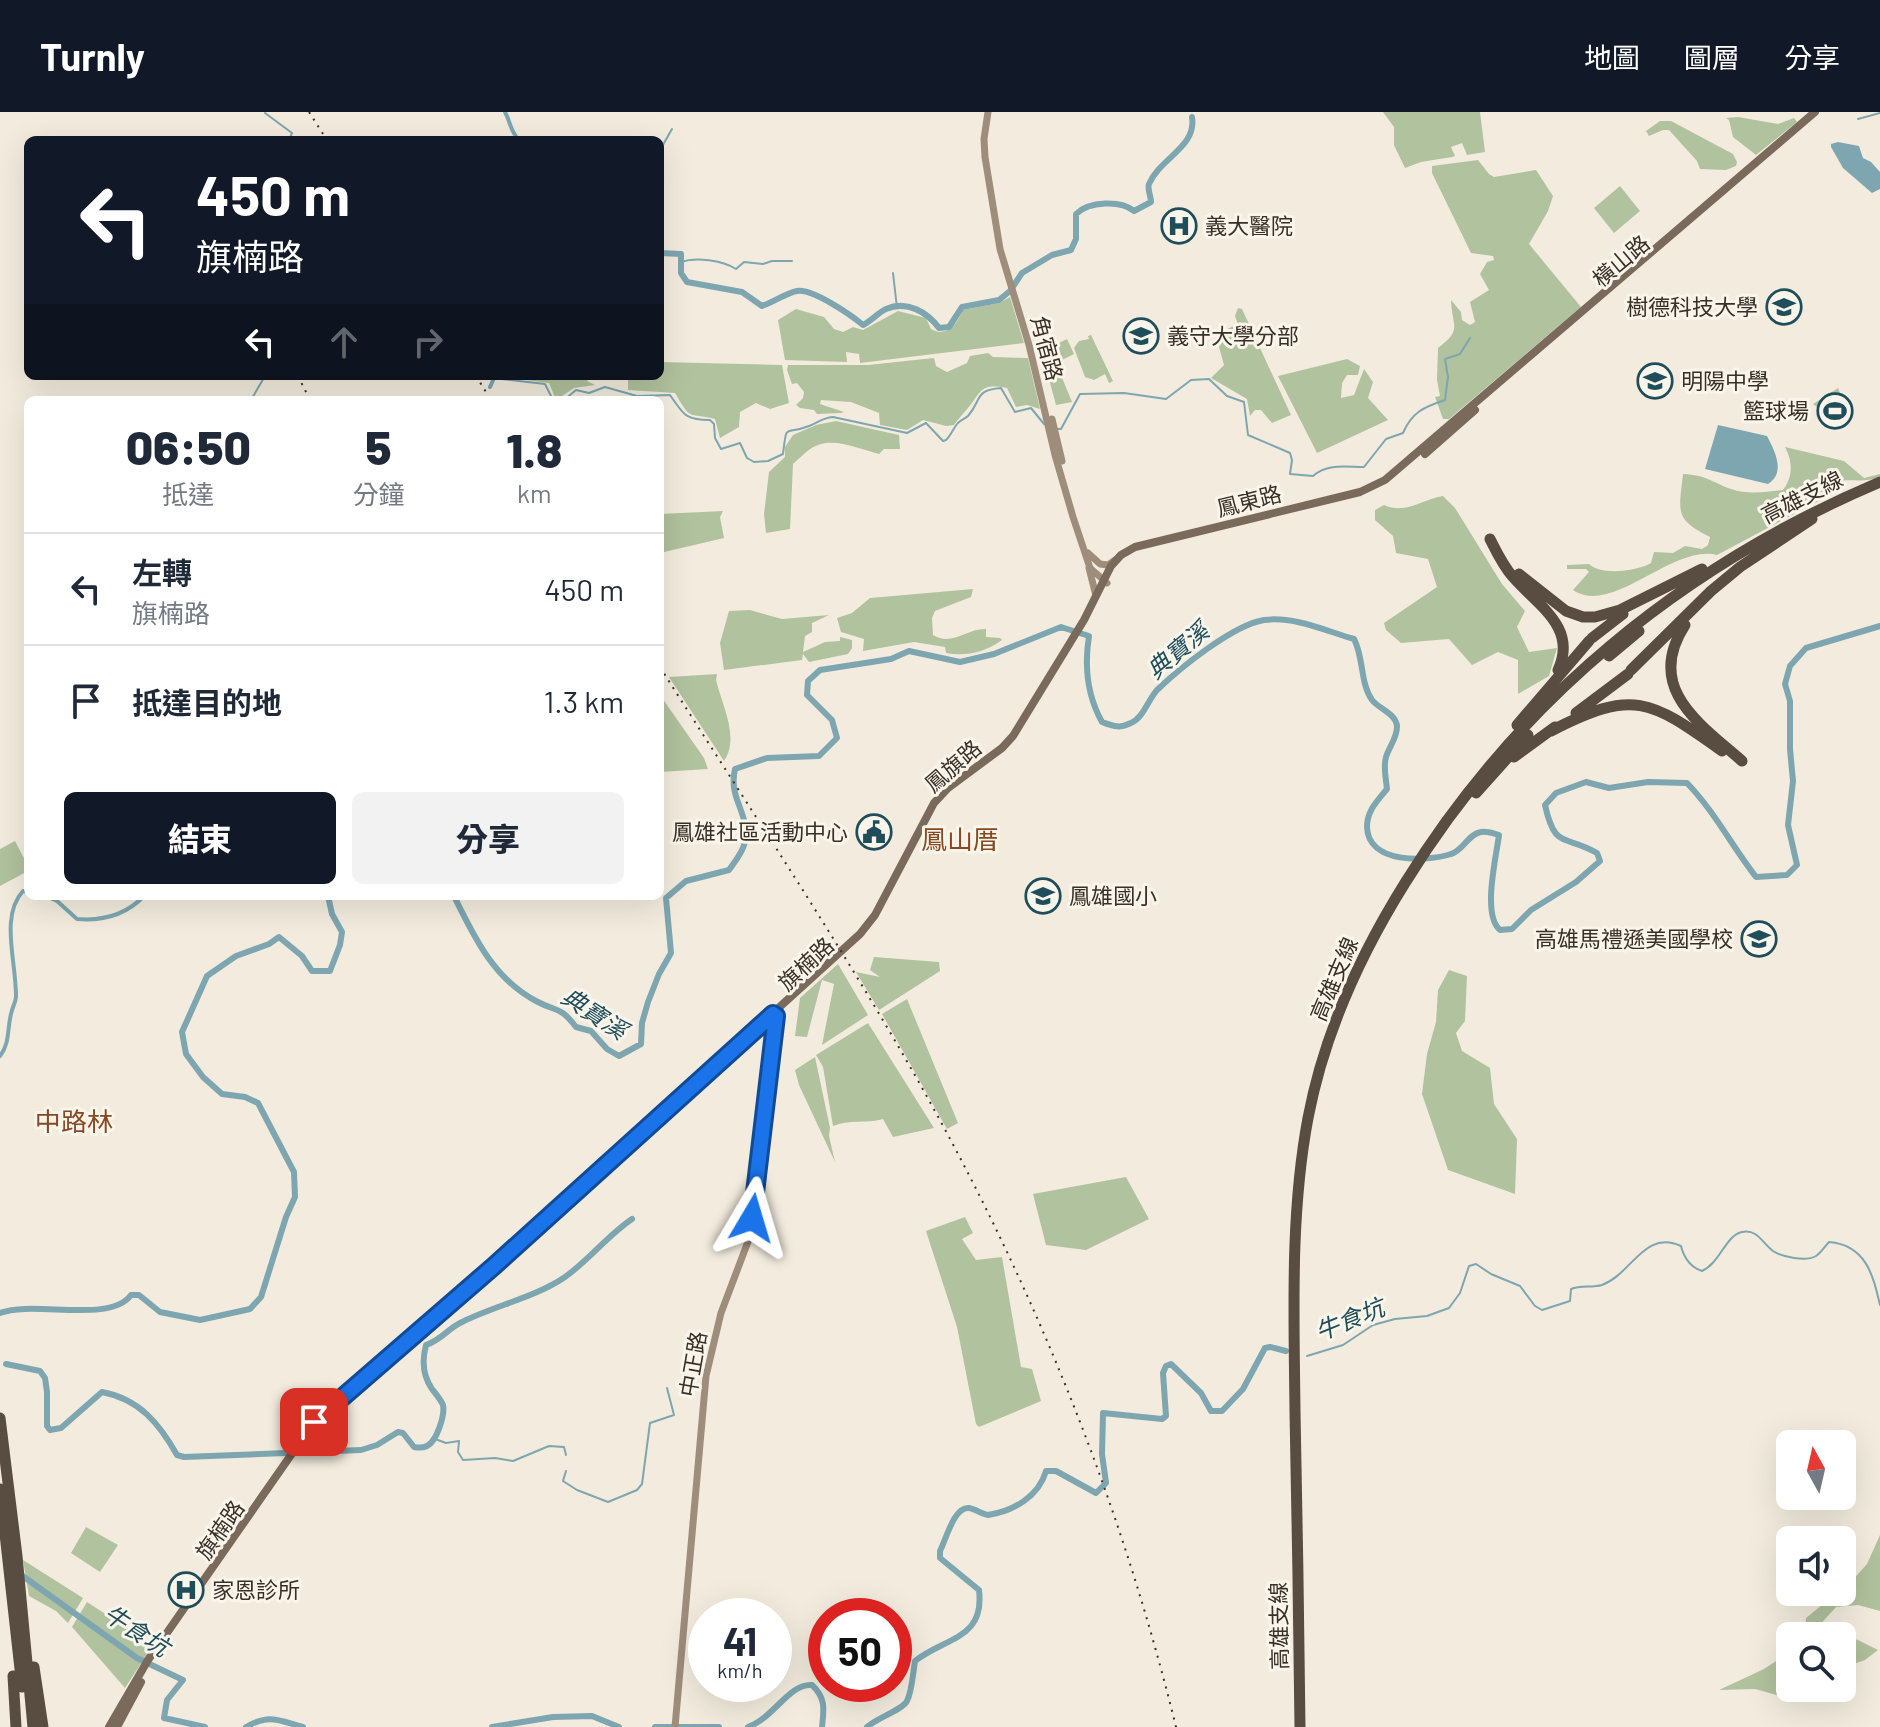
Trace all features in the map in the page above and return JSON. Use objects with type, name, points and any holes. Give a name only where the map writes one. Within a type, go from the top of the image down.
[{"type":"highway","name":"高雄支線","points":[[1300,1727],[1294,1322],[1297,1208],[1305,1136],[1322,1061],[1345,998],[1383,919],[1457,806],[1490,762],[1592,664],[1701,578],[1819,508],[1880,482]]},
{"type":"highway","name":"高雄支線","points":[[1622,640],[1703,583],[1812,519],[1880,490]]},
{"type":"highway","points":[[1483,784],[1518,754],[1629,672],[1740,567],[1812,519]]},
{"type":"highway","points":[[1519,574],[1566,611],[1583,617],[1612,613],[1788,525]]},
{"type":"highway","points":[[1490,539],[1510,575],[1554,617],[1559,626],[1563,654],[1553,681]]},
{"type":"highway","points":[[1457,806],[1494,751],[1590,640],[1629,610],[1675,583]]},
{"type":"highway","points":[[1697,607],[1678,636],[1673,651],[1671,671],[1674,689],[1691,716],[1742,761]]},
{"type":"highway","name":"高雄支線","points":[[1307,1727],[1300,1295],[1311,1137],[1329,1062],[1351,998],[1390,919],[1442,830],[1592,664]]},
{"type":"highway","points":[[1551,731],[1599,708],[1622,704],[1642,706],[1675,718],[1722,751]]},
{"type":"highway","points":[[0,1418],[15,1560],[15,1634],[26,1727]]},
{"type":"highway","points":[[0,1489],[15,1560]]},
{"type":"highway","points":[[16,1577],[35,1679],[40,1725]]},
{"type":"highway","points":[[16,1577],[40,1725]]},
{"type":"highway","points":[[15,1634],[12,1651],[16,1727]]},
{"type":"main road","name":"角宿路","points":[[990,112],[984,139],[996,227],[1088,562],[1106,580]]},
{"type":"main road","name":"橫山路","points":[[1444,434],[1818,112]]},
{"type":"main road","name":"角宿路","points":[[1052,432],[1088,553],[1106,580]]},
{"type":"main road","name":"鳳東路","points":[[1086,621],[1116,560],[1135,547],[1335,501],[1360,492],[1385,480],[1444,434]]},
{"type":"main road","name":"鳳東路","points":[[1086,621],[1096,596],[1119,563],[1141,550],[1317,505]]},
{"type":"main road","points":[[1088,553],[1102,565],[1116,560]]},
{"type":"main road","points":[[1088,562],[1096,596]]},
{"type":"main road","name":"鳳旗路","points":[[870,925],[936,807],[949,792],[1011,745],[1086,621]]},
{"type":"main road","name":"旗楠路","points":[[109,1727],[147,1666],[320,1415],[494,1266],[870,925]]},
{"type":"main road","name":"中正路","points":[[675,1724],[706,1376],[719,1321],[749,1239],[774,1015]]},
{"type":"main road","name":"旗楠路","points":[[117,1727],[147,1666]]},
{"type":"green space","points":[[1383,112],[1480,112],[1485,152],[1467,155],[1462,143],[1451,147],[1455,156],[1405,168],[1394,145],[1394,127]]},
{"type":"green space","points":[[1726,118],[1778,124],[1794,118],[1797,122],[1756,155],[1733,137]]},
{"type":"green space","points":[[1660,121],[1671,121],[1733,154],[1736,166],[1726,170],[1700,169],[1697,161],[1669,130],[1649,136],[1646,131]]},
{"type":"green space","points":[[1478,160],[1494,177],[1536,170],[1553,196],[1529,244],[1581,307],[1449,419],[1443,419],[1435,397],[1440,396],[1438,348],[1453,332],[1451,300],[1461,312],[1462,320],[1470,325],[1475,322],[1470,302],[1489,290],[1480,274],[1487,262],[1494,260],[1493,256],[1471,253],[1432,173],[1432,166]]},
{"type":"green space","points":[[1620,186],[1640,211],[1614,233],[1594,208]]},
{"type":"green space","points":[[1010,297],[1024,343],[860,363],[859,354],[846,352],[847,362],[785,360],[778,320],[796,309],[824,317],[834,329],[843,332],[853,327],[863,330],[898,311],[926,318],[931,329],[942,332],[954,325],[963,310],[999,303]]},
{"type":"green space","points":[[1238,308],[1242,309],[1291,415],[1272,423],[1261,410],[1255,410],[1250,416],[1247,399],[1211,378],[1224,365],[1219,347],[1223,331],[1238,324],[1235,316]]},
{"type":"green space","points":[[1091,335],[1113,381],[1109,383],[1105,374],[1094,380],[1085,377],[1074,348],[1079,341],[1089,339]]},
{"type":"green space","points":[[1067,339],[1074,354],[1056,363],[1072,402],[1056,405],[1045,364],[1055,360],[1049,348]]},
{"type":"green space","points":[[988,353],[993,357],[1028,358],[1040,409],[1027,405],[1016,407],[1007,388],[991,387],[979,393],[954,425],[923,420],[907,430],[880,425],[879,413],[851,402],[821,400],[820,404],[844,412],[841,413],[817,414],[814,410],[800,408],[796,405],[804,392],[797,383],[792,384],[787,370],[788,365],[868,365],[934,358],[936,366],[947,372],[967,363],[970,356]]},
{"type":"green space","points":[[1347,359],[1360,366],[1358,375],[1347,375],[1342,383],[1341,398],[1354,395],[1364,369],[1373,382],[1368,398],[1388,420],[1317,453],[1278,376]]},
{"type":"green space","points":[[664,362],[782,365],[789,403],[770,409],[756,403],[740,412],[739,427],[720,438],[715,419],[691,414],[675,393],[628,390],[628,380],[664,380]]},
{"type":"green space","points":[[526,380],[588,380],[595,385],[574,388],[562,396],[554,396],[549,383]]},
{"type":"green space","name":"籃球場","points":[[1838,388],[1850,418],[1839,423],[1813,404]]},
{"type":"green space","points":[[836,421],[899,435],[900,449],[884,449],[879,454],[833,443],[812,448],[793,464],[790,529],[766,533],[764,514],[769,472],[785,457],[785,447],[793,435]]},
{"type":"green space","points":[[1785,447],[1844,461],[1864,478],[1880,474],[1880,477],[1834,483],[1828,496],[1717,555],[1699,554],[1681,560],[1606,594],[1589,596],[1573,590],[1589,572],[1586,569],[1567,569],[1567,565],[1589,564],[1602,570],[1629,570],[1651,563],[1654,552],[1673,553],[1685,546],[1702,549],[1708,545],[1710,537],[1690,525],[1682,513],[1680,497],[1683,474],[1703,477],[1744,492],[1783,490],[1791,469]]},
{"type":"green space","points":[[1443,496],[1455,508],[1502,584],[1525,611],[1517,627],[1529,652],[1557,648],[1549,676],[1518,694],[1518,660],[1498,652],[1472,665],[1449,639],[1401,643],[1386,630],[1384,623],[1437,587],[1428,559],[1396,553],[1393,536],[1375,520],[1375,510],[1384,505],[1407,507]]},
{"type":"green space","points":[[723,511],[720,517],[724,538],[664,552],[664,514]]},
{"type":"green space","points":[[973,589],[971,597],[935,611],[932,618],[933,635],[940,638],[953,638],[986,629],[986,637],[1002,640],[975,652],[946,653],[945,647],[914,642],[863,651],[864,639],[841,632],[837,618],[852,613],[870,598]]},
{"type":"green space","points":[[750,610],[782,619],[829,615],[812,623],[812,632],[805,636],[803,652],[825,642],[840,641],[840,637],[852,640],[852,648],[848,654],[809,662],[803,654],[802,660],[724,670],[720,643],[729,611]]},
{"type":"green space","points":[[717,674],[730,732],[724,761],[669,677]]},
{"type":"green space","points":[[664,701],[704,758],[708,769],[664,772]]},
{"type":"green space","points":[[15,841],[24,858],[24,873],[0,886],[0,849]]},
{"type":"green space","points":[[874,957],[939,962],[940,971],[879,1010],[856,972],[880,977],[870,970]]},
{"type":"green space","points":[[838,964],[868,1015],[822,1045],[834,984],[822,980],[807,1037],[795,1036],[800,998]]},
{"type":"green space","points":[[1449,970],[1467,976],[1465,1021],[1456,1033],[1462,1051],[1490,1068],[1494,1104],[1517,1139],[1515,1194],[1448,1170],[1422,1094],[1427,1054],[1436,1022],[1438,990]]},
{"type":"green space","points":[[907,999],[958,1123],[947,1129],[882,1014]]},
{"type":"green space","points":[[868,1023],[934,1128],[893,1137],[883,1119],[833,1126],[823,1067],[816,1055]]},
{"type":"green space","points":[[815,1057],[830,1128],[835,1162],[795,1070]]},
{"type":"green space","points":[[1126,1177],[1149,1219],[1086,1250],[1046,1245],[1033,1194]]},
{"type":"green space","points":[[965,1217],[973,1233],[962,1239],[976,1260],[1002,1257],[1021,1367],[1032,1369],[1041,1401],[979,1427],[957,1327],[926,1231]]},
{"type":"green space","points":[[86,1527],[118,1545],[100,1572],[71,1553]]},
{"type":"green space","points":[[1880,1535],[1880,1611],[1856,1605],[1856,1576],[1867,1564]]},
{"type":"green space","points":[[23,1560],[83,1598],[68,1623],[56,1611],[29,1596]]},
{"type":"green space","points":[[87,1602],[153,1645],[125,1688],[72,1627]]},
{"type":"green space","points":[[1821,1606],[1847,1606],[1836,1607],[1822,1622],[1806,1622],[1806,1618]]},
{"type":"green space","points":[[1856,1639],[1878,1650],[1856,1663]]},
{"type":"green space","points":[[1776,1661],[1776,1695],[1755,1689],[1719,1690]]},
{"type":"water","points":[[1838,142],[1859,146],[1863,158],[1880,172],[1880,189],[1872,193],[1843,168],[1831,147],[1831,144]]},
{"type":"water","points":[[1718,425],[1767,436],[1778,468],[1768,484],[1705,469]]},
{"type":"waterway","points":[[505,112],[516,136]]},
{"type":"waterway","points":[[265,113],[292,133],[291,136]]},
{"type":"waterway","points":[[1858,119],[1880,113]]},
{"type":"waterway","points":[[664,253],[681,254],[681,273],[687,282],[742,292],[762,306],[793,292],[804,291],[831,303],[863,325],[886,309],[901,306],[916,309],[939,328],[949,327],[962,307],[999,300],[1010,291],[1022,273],[1052,255],[1071,250],[1076,239],[1076,214],[1082,210],[1097,204],[1113,204],[1134,211],[1151,202],[1149,184],[1189,136],[1192,117]]},
{"type":"waterway","points":[[664,143],[672,129]]},
{"type":"waterway","points":[[682,262],[709,260],[736,269],[744,262],[792,261]]},
{"type":"waterway","points":[[893,273],[897,308]]},
{"type":"waterway","points":[[1057,429],[1061,429],[1080,394],[1124,393],[1166,399],[1191,380],[1209,379],[1227,396],[1244,402],[1248,435],[1290,453],[1290,474],[1313,476],[1331,467],[1364,467],[1386,439],[1403,433],[1415,415],[1445,400],[1448,377],[1445,359],[1460,354],[1470,338]]},
{"type":"waterway","points":[[253,396],[263,380]]},
{"type":"waterway","points":[[490,387],[493,380]]},
{"type":"waterway","points":[[511,380],[545,384],[551,396]]},
{"type":"waterway","points":[[569,396],[576,390],[589,393],[605,387],[637,396]]},
{"type":"waterway","points":[[637,396],[670,395],[686,415],[710,420],[714,424],[715,438],[721,449],[740,443],[747,458],[754,462],[768,461],[783,454],[788,431],[833,417],[907,433],[926,423],[943,441],[968,416],[982,394],[992,389],[1001,388],[1015,412],[1031,408],[1044,424]]},
{"type":"waterway","name":"典寶溪","points":[[456,900],[487,956],[508,981],[536,1001],[562,1012],[576,1027],[591,1031],[607,1049],[619,1056],[641,1044],[642,1023],[648,1002],[671,953],[666,898],[686,881],[729,870],[744,846],[746,830],[735,794],[735,769],[767,758],[819,756],[837,738],[832,720],[807,695],[808,681],[820,670],[891,659],[909,651],[960,662],[994,654],[1061,627],[1089,636],[1087,670],[1093,702],[1102,722],[1119,726],[1135,721],[1157,690],[1208,649],[1237,630],[1275,619],[1310,625],[1354,639],[1368,693],[1396,722],[1396,735],[1385,761],[1387,789],[1373,806],[1367,821],[1370,839],[1387,854],[1414,859],[1440,857],[1455,852],[1476,833],[1499,835],[1492,912],[1500,930],[1512,929],[1531,910],[1576,882],[1600,861],[1597,853],[1557,835],[1545,805],[1556,793],[1586,782],[1609,788],[1648,782],[1687,783],[1756,877],[1787,875],[1797,865],[1788,825],[1793,781],[1790,701],[1785,684],[1790,666],[1806,648],[1880,626]]},
{"type":"waterway","points":[[0,1056],[7,1041],[16,998],[12,913],[24,891]]},
{"type":"waterway","points":[[55,900],[77,919],[104,918],[140,900]]},
{"type":"waterway","name":"典寶溪","points":[[0,1313],[31,1309],[106,1308],[121,1304],[131,1295],[139,1295],[160,1312],[200,1320],[250,1309],[261,1297],[295,1197],[294,1172],[258,1103],[245,1097],[222,1094],[203,1077],[186,1054],[182,1032],[207,976],[236,956],[279,937],[302,956],[312,971],[330,971],[342,932],[332,914],[329,900]]},
{"type":"waterway","points":[[6,1364],[40,1371],[45,1378],[47,1426],[50,1430],[61,1428],[102,1392],[127,1400],[147,1414],[177,1455],[184,1457],[361,1450],[377,1445],[398,1432],[403,1433],[414,1447],[424,1447],[431,1443],[437,1433],[443,1409],[425,1373],[426,1345],[462,1322],[565,1277],[632,1219]]},
{"type":"waterway","name":"牛食坑","points":[[1307,1356],[1343,1345],[1373,1325],[1427,1316],[1449,1308],[1460,1293],[1469,1266],[1476,1264],[1520,1286],[1535,1306],[1542,1310],[1570,1301],[1571,1289],[1602,1285],[1657,1243],[1681,1246],[1688,1262],[1702,1271],[1714,1262],[1736,1234],[1742,1232],[1752,1233],[1773,1251],[1794,1258],[1816,1256],[1829,1242],[1852,1249],[1866,1263],[1880,1305]]},
{"type":"waterway","name":"牛食坑","points":[[867,1727],[907,1701],[915,1661],[961,1635],[976,1618],[979,1590],[940,1558],[940,1551],[959,1512],[969,1508],[988,1515],[1016,1506],[1038,1488],[1046,1471],[1056,1471],[1096,1493],[1106,1483],[1102,1454],[1103,1413],[1162,1419],[1166,1416],[1163,1373],[1166,1366],[1171,1364],[1201,1393],[1211,1411],[1222,1411],[1243,1389],[1265,1348],[1286,1351]]},
{"type":"waterway","points":[[566,1471],[563,1481],[608,1502],[637,1490],[642,1484],[650,1423],[674,1415],[667,1388]]},
{"type":"waterway","points":[[435,1439],[446,1443],[459,1441],[458,1452],[463,1460],[495,1458],[513,1461],[549,1446],[564,1447],[566,1455]]},
{"type":"waterway","name":"牛食坑","points":[[17,1572],[137,1658],[183,1680],[167,1700],[164,1718],[205,1727]]},
{"type":"waterway","name":"牛食坑","points":[[748,1727],[766,1716],[796,1689],[812,1685],[822,1699],[822,1727]]},
{"type":"waterway","name":"牛食坑","points":[[492,1727],[553,1717],[592,1716],[619,1727]]},
{"type":"waterway","name":"牛食坑","points":[[246,1727],[269,1719],[303,1727]]},
{"type":"waterway","name":"牛食坑","points":[[655,1727],[719,1727]]},
{"type":"railway","points":[[309,112],[324,136]]},
{"type":"railway","points":[[300,380],[308,396]]},
{"type":"railway","points":[[478,380],[488,396]]},
{"type":"railway","points":[[664,673],[888,1028],[992,1221],[1056,1361],[1084,1433],[1135,1578],[1176,1727]]},
{"type":"place","name":"義大醫院","points":[[1179,226]]},
{"type":"place","name":"樹德科技大學","points":[[1784,307]]},
{"type":"place","name":"義守大學分部","points":[[1141,336]]},
{"type":"place","name":"明陽中學","points":[[1655,381]]},
{"type":"place","name":"籃球場","points":[[1835,411]]},
{"type":"place","name":"鳳雄社區活動中心","points":[[874,832]]},
{"type":"place","name":"鳳雄國小","points":[[1043,896]]},
{"type":"place","name":"高雄馬禮遜美國學校","points":[[1759,939]]},
{"type":"place","name":"家恩診所","points":[[186,1590]]},
{"type":"district","name":"鳳山厝","points":[[960,840]]},
{"type":"district","name":"中路林","points":[[74,1122]]},
{"type":"route","points":[[314,1422],[494,1266],[773,1014],[776,1016],[752,1218]]}]
